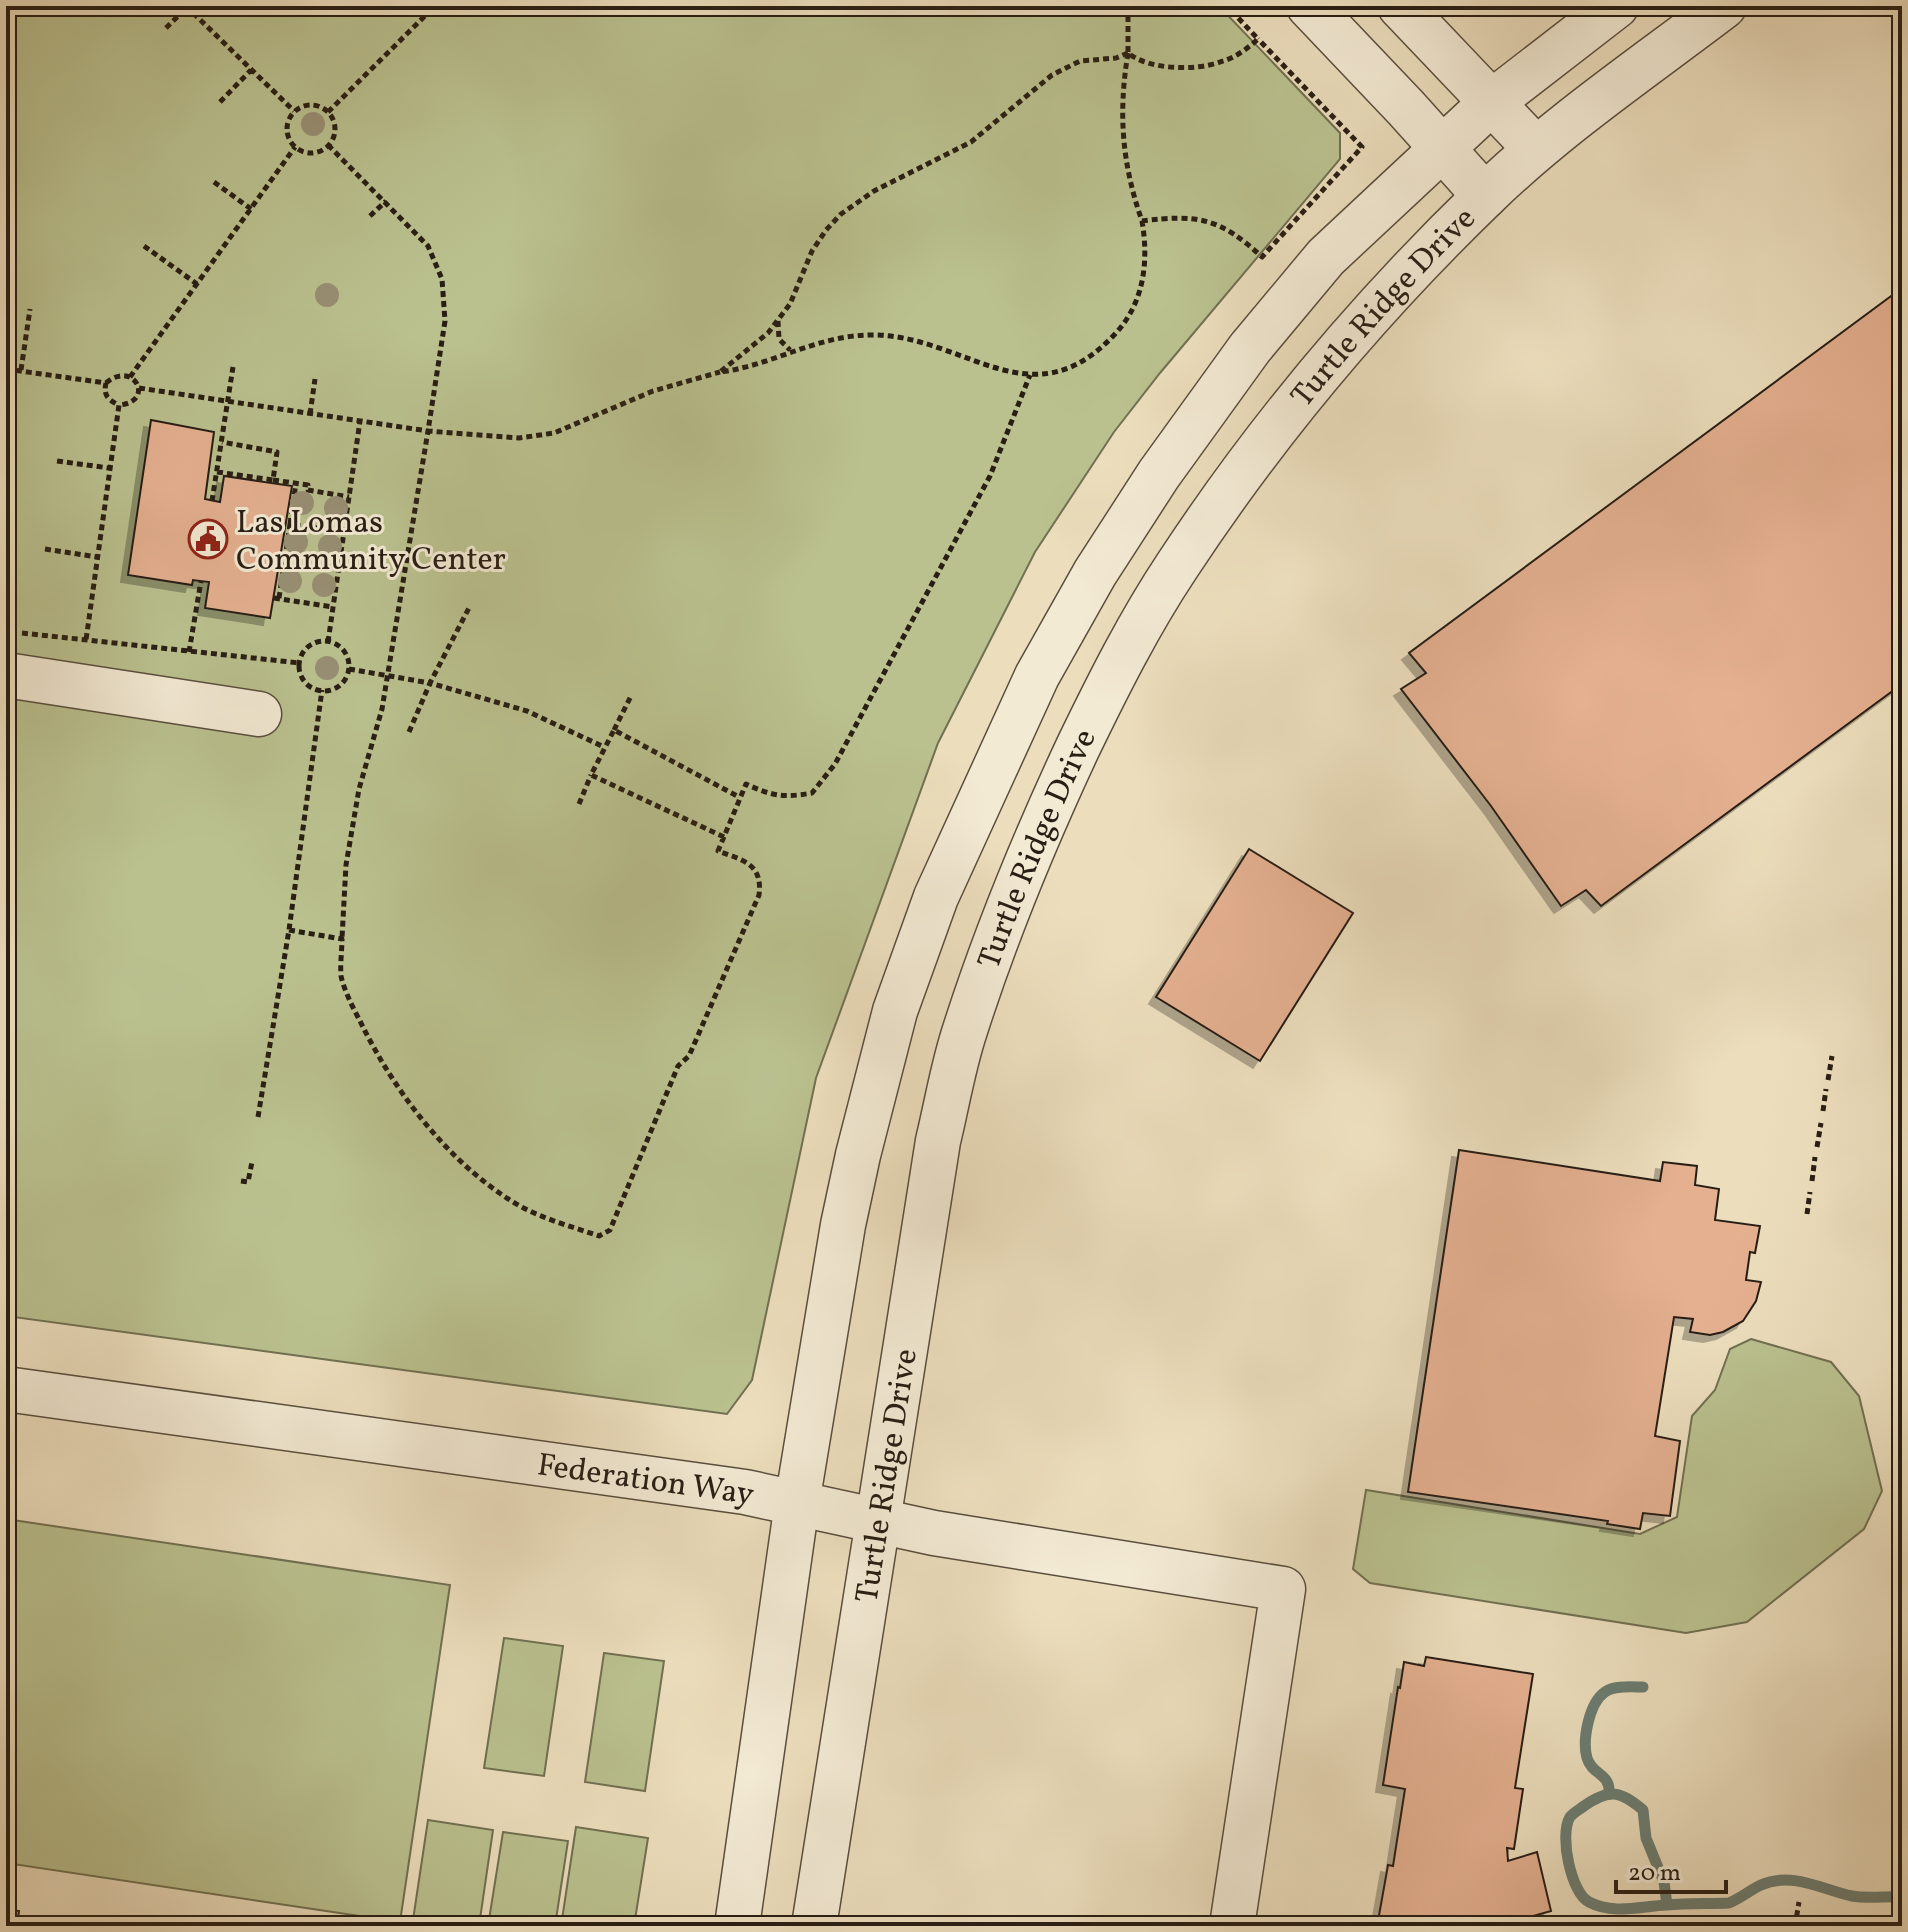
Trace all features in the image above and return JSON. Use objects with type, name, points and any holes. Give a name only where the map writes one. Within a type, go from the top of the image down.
[{"type":"street","points":[[1309,6],[1485,196]]},
{"type":"street","points":[[1400,6],[1536,149]]},
{"type":"street","name":"Turtle Ridge Drive","points":[[737,1926],[797,1503],[843,1225],[895,1011],[936,897],[1037,676],[1095,573],[1159,474],[1250,348],[1326,257],[1492,102],[1616,6]]},
{"type":"street","name":"Turtle Ridge Drive","points":[[814,1926],[938,1141],[964,1034],[1006,912],[1055,795],[1110,681],[1175,568],[1258,450],[1311,382],[1485,196],[1536,149],[1724,6]]},
{"type":"street","points":[[6,675],[259,714]]},
{"type":"street","name":"Federation Way","points":[[6,1389],[745,1492],[934,1533],[1283,1589],[1232,1926]]},
{"type":"path","points":[[328,112],[435,6]]},
{"type":"path","points":[[119,405],[104,392],[106,383],[116,376],[130,377],[139,388],[228,402],[428,431],[519,438],[554,433],[653,391],[740,369],[819,341],[877,335],[908,339],[985,366],[1030,375],[1075,367],[1123,325],[1142,288],[1146,267],[1142,221],[1130,187],[1122,140],[1128,6]]},
{"type":"path","points":[[1142,221],[1201,218],[1225,228],[1262,257],[1362,147],[1227,6]]},
{"type":"path","points":[[166,28],[187,7],[294,111]]},
{"type":"path","points":[[1128,53],[1138,61],[1151,64],[1192,66],[1219,63],[1243,52],[1258,39]]},
{"type":"path","points":[[720,372],[768,333],[790,304],[812,251],[841,214],[884,186],[971,142],[1052,75],[1080,61],[1116,58],[1128,53]]},
{"type":"path","points":[[220,102],[251,70]]},
{"type":"path","points":[[307,105],[322,107],[328,112],[334,125],[328,145],[316,152],[301,151],[295,147],[287,133],[289,117],[294,111],[307,105]]},
{"type":"path","points":[[328,145],[428,246],[442,279],[445,321],[382,709],[359,789],[346,865],[341,976],[371,1044],[400,1089],[440,1140],[481,1179],[515,1203],[574,1228],[599,1236],[610,1230],[678,1066],[689,1056],[759,895],[761,881],[754,868],[741,859],[718,851],[739,797],[746,784],[767,794],[786,797],[812,793],[835,764],[990,476],[1030,375]]},
{"type":"path","points":[[130,377],[295,147]]},
{"type":"path","points":[[214,182],[251,209]]},
{"type":"path","points":[[370,216],[386,201]]},
{"type":"path","points":[[144,246],[197,284]]},
{"type":"path","points":[[21,370],[30,309]]},
{"type":"path","points":[[778,319],[779,339],[791,351]]},
{"type":"path","points":[[212,501],[233,367]]},
{"type":"path","points":[[6,369],[106,383]]},
{"type":"path","points":[[310,414],[315,379]]},
{"type":"path","points":[[119,405],[134,400],[139,388]]},
{"type":"path","points":[[86,640],[119,405]]},
{"type":"path","points":[[328,642],[360,421]]},
{"type":"path","points":[[222,442],[277,452],[273,480]]},
{"type":"path","points":[[57,461],[109,468]]},
{"type":"path","points":[[217,472],[308,485],[308,490],[349,497]]},
{"type":"path","points":[[296,483],[276,598],[333,607]]},
{"type":"path","points":[[290,524],[344,532]]},
{"type":"path","points":[[45,549],[97,557]]},
{"type":"path","points":[[285,559],[338,568]]},
{"type":"path","points":[[189,652],[201,581]]},
{"type":"path","points":[[409,732],[430,683],[470,606]]},
{"type":"path","points":[[19,633],[300,663]]},
{"type":"path","points":[[328,642],[345,654],[349,669],[342,684],[335,689],[322,690],[310,687],[304,681],[300,663],[311,645],[328,642]]},
{"type":"path","points":[[349,669],[430,683],[527,711],[604,747]]},
{"type":"path","points":[[258,1117],[289,930],[322,690]]},
{"type":"path","points":[[579,804],[631,696]]},
{"type":"path","points":[[614,730],[739,797]]},
{"type":"path","points":[[591,775],[724,837]]},
{"type":"path","points":[[289,930],[342,939]]},
{"type":"path","points":[[1828,1080],[1832,1056]]},
{"type":"path","points":[[1823,1111],[1826,1089]]},
{"type":"path","points":[[1817,1147],[1821,1123]]},
{"type":"path","points":[[1812,1181],[1815,1157]]},
{"type":"path","points":[[241,1181],[248,1182],[252,1162]]},
{"type":"path","points":[[1807,1214],[1810,1192]]},
{"type":"path","points":[[1795,1926],[1799,1902]]},
{"type":"green space","points":[[6,6],[1219,6],[1340,133],[1340,159],[1114,432],[1035,552],[938,743],[816,1078],[752,1380],[727,1414],[6,1316]]},
{"type":"green space","points":[[1751,1339],[1831,1362],[1859,1396],[1882,1491],[1864,1529],[1747,1622],[1686,1633],[1370,1583],[1353,1569],[1366,1490],[1640,1534],[1677,1517],[1692,1416],[1715,1390],[1730,1349]]},
{"type":"green space","points":[[6,1519],[450,1585],[400,1922],[6,1863]]},
{"type":"green space","points":[[504,1638],[563,1646],[544,1776],[484,1768]]},
{"type":"green space","points":[[604,1653],[664,1661],[645,1791],[585,1782]]},
{"type":"green space","points":[[428,1820],[493,1830],[479,1926],[451,1926],[413,1920]]},
{"type":"green space","points":[[576,1827],[648,1838],[634,1926],[561,1926]]},
{"type":"green space","points":[[503,1832],[568,1841],[555,1926],[488,1926]]},
{"type":"building","points":[[1902,288],[1902,684],[1601,906],[1586,890],[1561,906],[1491,806],[1401,689],[1426,673],[1409,653]]},
{"type":"building","name":"Las Lomas Community Center","points":[[151,420],[214,432],[205,499],[220,502],[224,476],[292,486],[270,618],[205,608],[209,582],[193,580],[192,585],[128,575]]},
{"type":"building","points":[[1249,849],[1353,913],[1260,1061],[1156,997]]},
{"type":"building","points":[[1459,1150],[1660,1181],[1663,1162],[1697,1166],[1695,1185],[1719,1189],[1715,1220],[1760,1226],[1755,1253],[1750,1252],[1746,1280],[1761,1282],[1756,1301],[1743,1321],[1710,1335],[1690,1332],[1693,1319],[1674,1317],[1655,1436],[1680,1441],[1670,1516],[1643,1513],[1640,1529],[1607,1524],[1608,1521],[1408,1492]]},
{"type":"building","points":[[1426,1657],[1533,1674],[1515,1788],[1523,1789],[1514,1849],[1507,1848],[1508,1861],[1537,1852],[1551,1911],[1497,1926],[1397,1926],[1378,1921],[1388,1865],[1393,1866],[1405,1789],[1383,1785],[1398,1687],[1404,1662],[1424,1666]]},
{"type":"building","points":[[6,1909],[19,1911],[17,1926],[6,1926]]},
{"type":"waterway","points":[[1609,1792],[1607,1781],[1589,1764],[1587,1758],[1586,1732],[1591,1713],[1605,1692],[1613,1688],[1643,1687]]},
{"type":"waterway","points":[[1667,1905],[1664,1882],[1646,1838],[1643,1810],[1628,1799],[1608,1794],[1593,1800],[1571,1816],[1567,1825],[1566,1849],[1572,1876],[1583,1897],[1598,1906],[1628,1909],[1729,1903],[1761,1885],[1784,1880],[1852,1896],[1902,1897]]},
{"type":"place","name":"Las Lomas Community Center","points":[[208,539]]}]
